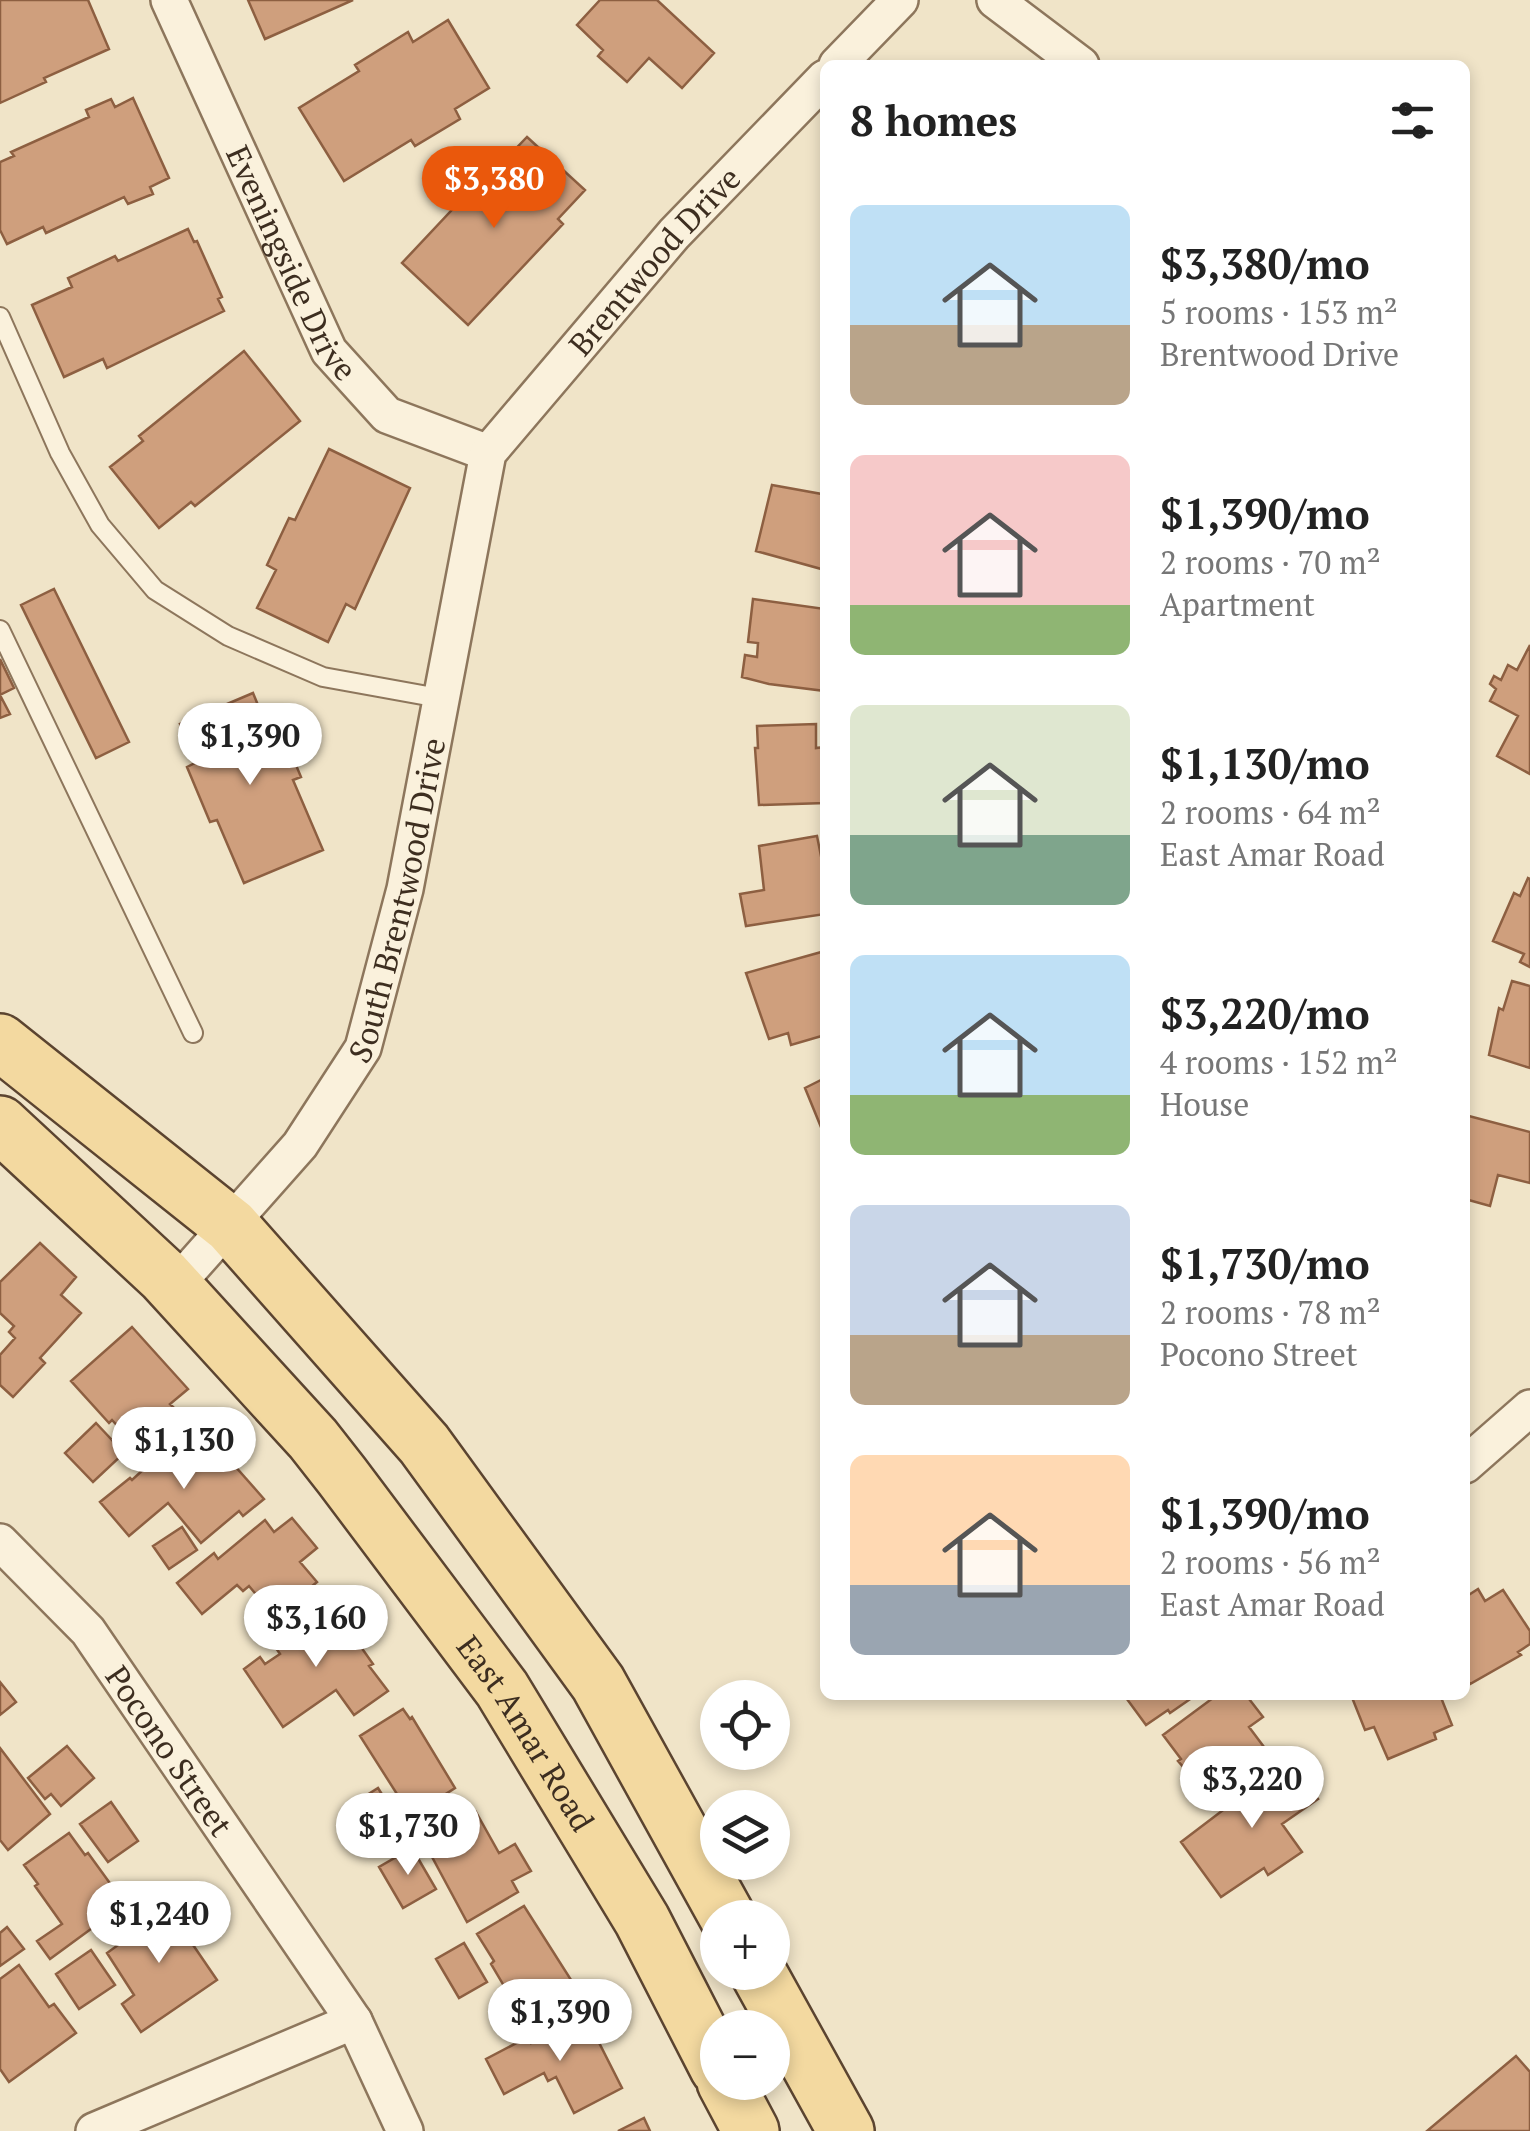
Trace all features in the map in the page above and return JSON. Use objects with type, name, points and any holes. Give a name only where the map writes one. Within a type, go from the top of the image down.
[{"type":"main road","points":[[0,1042],[231,1226],[424,1444],[598,1682],[718,1900]]},
{"type":"main road","name":"East Amar Road","points":[[0,1124],[174,1287],[313,1439],[502,1689],[642,1920],[700,2033]]},
{"type":"main road","points":[[768,1990],[846,2131]]},
{"type":"main road","points":[[735,2100],[751,2131]]},
{"type":"street","name":"Eveningside Drive","points":[[169,0],[329,351],[387,415],[488,452]]},
{"type":"street","points":[[842,60],[900,0]]},
{"type":"street","points":[[995,0],[1074,60]]},
{"type":"street","name":"Brentwood Drive","points":[[488,452],[674,234],[820,83]]},
{"type":"street","name":"South Brentwood Drive","points":[[174,1287],[300,1145],[363,1048],[405,889],[488,452]]},
{"type":"street","points":[[1470,1461],[1530,1408]]},
{"type":"street","name":"Pocono Street","points":[[0,1542],[88,1631],[354,2021],[405,2131]]},
{"type":"street","points":[[94,2131],[354,2021]]},
{"type":"lane","points":[[0,318],[60,452],[100,525],[156,590],[228,636],[323,677],[439,698]]},
{"type":"lane","points":[[0,630],[193,1033]]},
{"type":"building","points":[[0,0],[88,0],[109,49],[0,103]]},
{"type":"building","points":[[248,0],[353,0],[265,39]]},
{"type":"building","points":[[600,0],[657,0],[714,53],[682,88],[649,58],[627,82],[598,56],[603,50],[577,25]]},
{"type":"building","points":[[448,20],[489,88],[455,109],[460,119],[415,146],[411,140],[344,181],[299,108],[359,71],[355,65],[408,32],[413,42]]},
{"type":"building","points":[[133,98],[169,178],[150,187],[153,194],[128,204],[124,197],[46,233],[43,227],[7,244],[0,230],[0,162],[14,156],[11,152],[89,117],[86,110],[111,99],[115,107]]},
{"type":"building","points":[[527,137],[585,190],[558,219],[563,224],[468,325],[402,263],[496,163],[499,166]]},
{"type":"building","points":[[188,229],[222,297],[218,299],[224,311],[107,368],[103,359],[64,377],[32,305],[72,287],[68,278],[115,256],[118,261]]},
{"type":"building","points":[[244,351],[300,421],[195,506],[191,502],[159,528],[110,467],[143,441],[139,436]]},
{"type":"building","points":[[329,449],[410,488],[355,609],[346,604],[328,642],[257,608],[276,570],[267,565],[289,518],[295,520]]},
{"type":"building","points":[[772,485],[820,494],[820,569],[756,551]]},
{"type":"building","points":[[54,589],[129,742],[96,758],[21,605]]},
{"type":"building","points":[[753,599],[820,608],[820,690],[742,677],[745,655],[757,657],[758,643],[748,642]]},
{"type":"building","points":[[1530,645],[1530,774],[1497,756],[1518,716],[1490,701],[1496,689],[1490,684],[1494,676],[1501,680],[1508,665],[1517,670]]},
{"type":"building","points":[[0,659],[14,688],[0,695]]},
{"type":"building","points":[[253,693],[269,732],[280,727],[301,777],[293,780],[323,850],[244,883],[217,820],[210,822],[187,767],[197,762],[180,724]]},
{"type":"building","points":[[0,695],[10,714],[0,718]]},
{"type":"building","points":[[816,724],[820,803],[759,805],[757,726]]},
{"type":"building","points":[[817,836],[820,915],[746,926],[740,894],[764,890],[759,846]]},
{"type":"building","points":[[1528,878],[1530,967],[1520,962],[1524,954],[1493,941],[1514,893],[1520,896]]},
{"type":"building","points":[[820,952],[820,1036],[791,1045],[788,1033],[769,1039],[746,973]]},
{"type":"building","points":[[1512,981],[1530,986],[1530,1068],[1489,1055],[1499,1008],[1503,1010]]},
{"type":"building","points":[[820,1080],[820,1125],[805,1088]]},
{"type":"building","points":[[1470,1116],[1530,1132],[1530,1183],[1498,1175],[1490,1206],[1470,1200]]},
{"type":"building","points":[[40,1243],[76,1277],[61,1295],[81,1313],[40,1358],[45,1363],[13,1397],[0,1385],[0,1355],[15,1338],[9,1332],[14,1326],[0,1313],[0,1282]]},
{"type":"building","points":[[132,1327],[188,1389],[170,1404],[174,1408],[134,1444],[71,1381]]},
{"type":"building","points":[[96,1423],[124,1453],[93,1482],[65,1453]]},
{"type":"building","points":[[180,1436],[201,1462],[218,1447],[264,1499],[243,1516],[239,1511],[201,1543],[168,1503],[129,1536],[100,1502],[132,1480]]},
{"type":"building","points":[[292,1518],[317,1548],[300,1562],[317,1582],[275,1617],[249,1586],[243,1591],[237,1585],[202,1614],[177,1583],[214,1553],[218,1559],[265,1520],[274,1532]]},
{"type":"building","points":[[182,1527],[197,1550],[169,1569],[153,1546]]},
{"type":"building","points":[[1478,1589],[1485,1601],[1503,1590],[1530,1631],[1530,1644],[1518,1652],[1521,1655],[1470,1684],[1470,1594]]},
{"type":"building","points":[[326,1606],[333,1616],[337,1613],[388,1691],[354,1715],[336,1690],[283,1727],[244,1669],[260,1657],[265,1664],[280,1654],[274,1645],[288,1636],[294,1643],[302,1637],[296,1628]]},
{"type":"building","points":[[0,1682],[16,1702],[0,1715]]},
{"type":"building","points":[[1128,1700],[1189,1700],[1170,1713],[1168,1710],[1146,1725]]},
{"type":"building","points":[[1210,1700],[1250,1700],[1263,1717],[1249,1727],[1270,1755],[1210,1798],[1178,1761],[1181,1759],[1163,1735]]},
{"type":"building","points":[[1353,1700],[1442,1700],[1452,1725],[1434,1733],[1436,1739],[1388,1759],[1374,1727],[1365,1730]]},
{"type":"building","points":[[403,1709],[412,1717],[455,1788],[411,1816],[360,1736]]},
{"type":"building","points":[[67,1746],[94,1778],[61,1806],[51,1794],[45,1799],[28,1778]]},
{"type":"building","points":[[0,1748],[50,1814],[8,1850],[0,1840]]},
{"type":"building","points":[[1289,1760],[1318,1799],[1282,1824],[1302,1852],[1268,1875],[1264,1868],[1221,1897],[1181,1842]]},
{"type":"building","points":[[378,1788],[400,1823],[363,1846],[342,1811]]},
{"type":"building","points":[[111,1802],[138,1841],[108,1862],[80,1824]]},
{"type":"building","points":[[476,1812],[499,1853],[515,1844],[531,1871],[512,1881],[518,1892],[467,1922],[424,1842]]},
{"type":"building","points":[[69,1833],[125,1904],[50,1959],[37,1941],[62,1924],[24,1865]]},
{"type":"building","points":[[412,1848],[436,1889],[403,1908],[379,1867]]},
{"type":"building","points":[[163,1901],[217,1980],[141,2032],[122,2004],[134,1995],[107,1953],[125,1940],[119,1932]]},
{"type":"building","points":[[524,1906],[573,1983],[520,2013],[477,1934]]},
{"type":"building","points":[[7,1927],[24,1949],[0,1966],[0,1933]]},
{"type":"building","points":[[464,1943],[487,1982],[459,1998],[436,1959]]},
{"type":"building","points":[[91,1950],[115,1985],[79,2009],[56,1974]]},
{"type":"building","points":[[19,1965],[49,2007],[54,2004],[76,2033],[9,2082],[0,2069],[0,1979]]},
{"type":"building","points":[[585,2015],[622,2088],[574,2113],[556,2077],[548,2081],[544,2073],[504,2094],[486,2059],[528,2037],[531,2043]]},
{"type":"building","points":[[1516,2056],[1530,2072],[1530,2131],[1427,2131]]},
{"type":"building","points":[[644,2118],[650,2131],[618,2131]]}]
